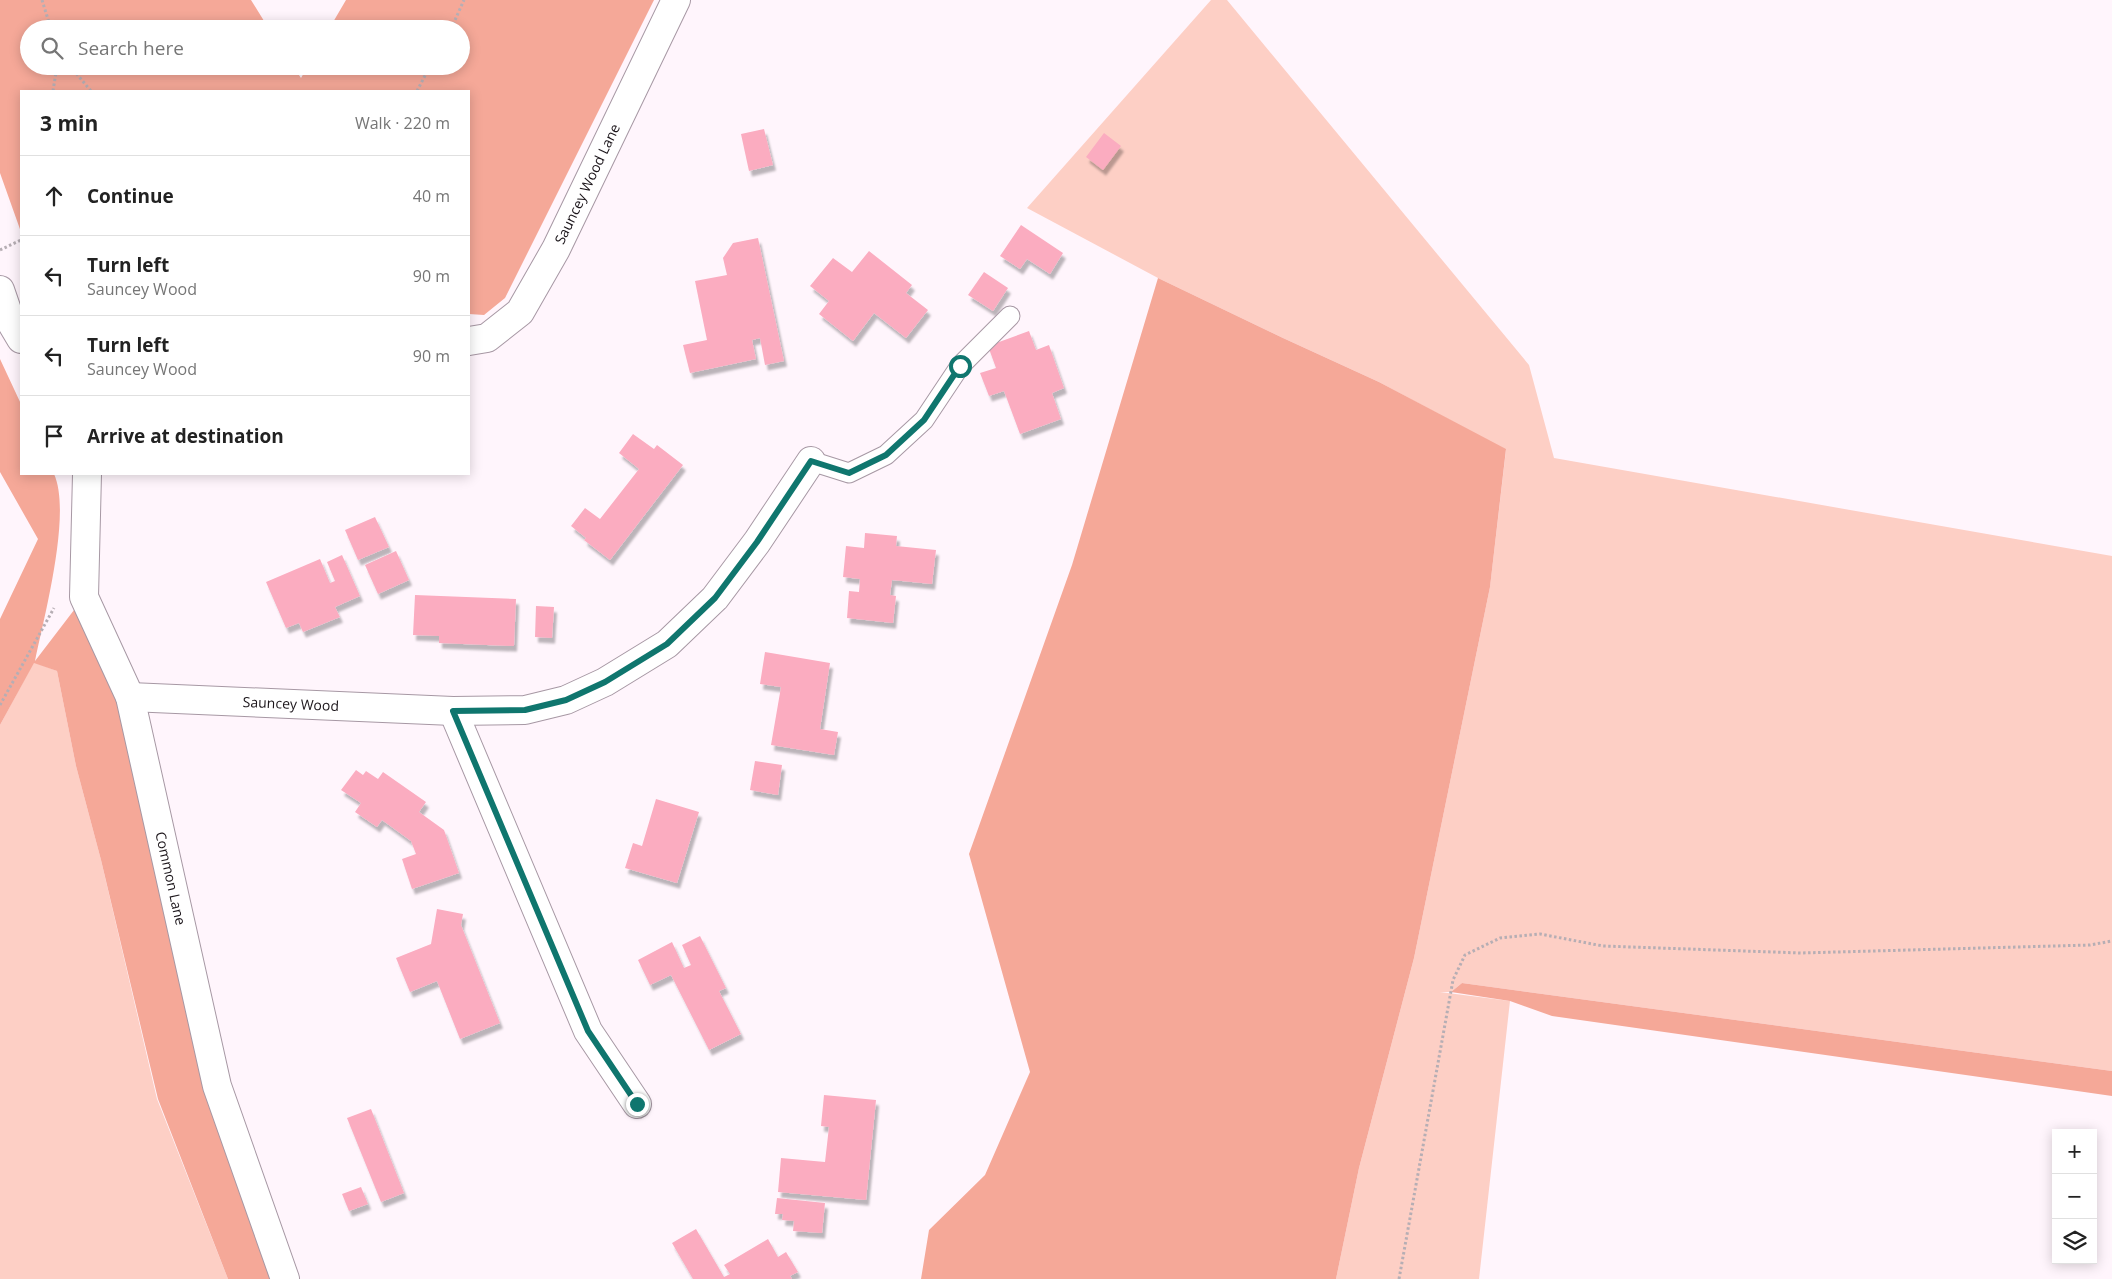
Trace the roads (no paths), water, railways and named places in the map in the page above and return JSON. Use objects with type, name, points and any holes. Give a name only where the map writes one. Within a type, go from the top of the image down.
[{"type":"street","name":"Sauncey Wood Lane","points":[[470,341],[487,338],[520,312],[556,249],[676,0]]},
{"type":"street","points":[[0,290],[11,322],[20,337]]},
{"type":"street","name":"Sauncey Wood","points":[[130,697],[453,711],[525,710],[566,700],[605,682],[667,644],[715,598],[757,542],[811,461]]},
{"type":"street","name":"Common Lane","points":[[87,475],[84,597],[130,697],[216,1086],[285,1279]]},
{"type":"street","points":[[453,711],[588,1031],[637,1104]]},
{"type":"lane","points":[[811,461],[849,473],[886,455],[924,420],[960,366],[1010,316]]}]
